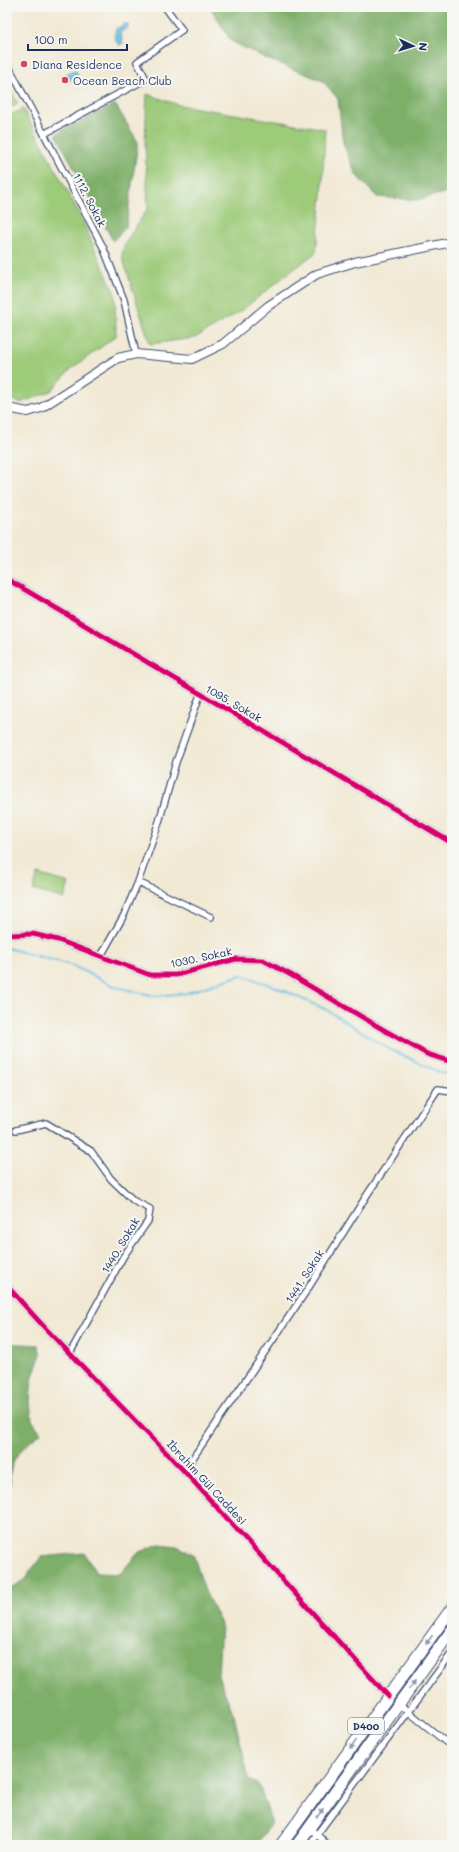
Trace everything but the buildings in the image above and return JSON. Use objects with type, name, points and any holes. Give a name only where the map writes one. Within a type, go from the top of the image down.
[{"type":"highway","name":"D400","points":[[281,1845],[452,1608]]},
{"type":"highway","name":"D400","points":[[297,1845],[313,1831],[399,1704],[452,1630]]},
{"type":"main road","points":[[7,408],[28,412],[41,408],[118,358],[136,354],[192,359],[223,344],[268,306],[317,274],[355,262],[452,242]]},
{"type":"street","points":[[44,134],[146,79],[137,62],[182,30],[165,7]]},
{"type":"street","name":"1112. Sokak","points":[[7,62],[103,247],[124,300],[136,354]]},
{"type":"street","name":"1095. Sokak","points":[[7,579],[200,695],[452,842]]},
{"type":"street","points":[[100,956],[124,915],[138,882],[159,822],[176,762],[200,695]]},
{"type":"street","points":[[138,882],[211,918]]},
{"type":"street","name":"1030. Sokak","points":[[7,935],[33,934],[58,940],[150,975],[176,975],[236,959],[262,960],[427,1054],[452,1062]]},
{"type":"street","name":"1441. Sokak","points":[[184,1471],[307,1290],[438,1089],[452,1091]]},
{"type":"street","name":"1440. Sokak","points":[[16,1130],[46,1124],[91,1151],[111,1179],[134,1201],[150,1209],[148,1221],[123,1257],[70,1353]]},
{"type":"street","name":"Ibrahim Gül Caddesi","points":[[7,1286],[184,1471],[388,1696]]},
{"type":"street","points":[[309,1845],[313,1831],[409,1711],[452,1653]]},
{"type":"street","points":[[399,1704],[452,1747]]},
{"type":"street","points":[[313,1831],[328,1845]]},
{"type":"green space","points":[[210,7],[452,7],[452,191],[416,200],[377,197],[356,175],[343,143],[338,99],[323,81],[265,58],[231,41]]},
{"type":"green space","points":[[7,83],[18,104],[7,109]]},
{"type":"green space","points":[[147,94],[179,105],[325,129],[322,196],[316,252],[238,313],[195,338],[150,344],[122,256],[124,245],[148,208],[145,143]]},
{"type":"green space","points":[[115,104],[138,142],[126,227],[113,241],[56,134]]},
{"type":"green space","points":[[23,109],[78,211],[115,294],[116,336],[71,369],[51,391],[20,403],[7,397],[7,117]]},
{"type":"green space","points":[[38,874],[69,883],[64,899],[33,890]]},
{"type":"green space","points":[[7,1343],[38,1345],[41,1354],[32,1379],[30,1401],[32,1420],[41,1433],[23,1448],[15,1458],[10,1472],[10,1483],[7,1493]]},
{"type":"green space","points":[[159,1544],[177,1546],[193,1554],[205,1591],[221,1624],[218,1676],[234,1715],[249,1780],[259,1785],[272,1823],[256,1845],[7,1845],[7,1591],[24,1580],[41,1557],[84,1553],[96,1573],[120,1574],[138,1553]]},
{"type":"water","points":[[128,24],[128,27],[120,33],[123,43],[119,45],[114,37],[116,29]]},
{"type":"water","points":[[75,70],[78,76],[65,82],[62,76]]},
{"type":"waterway","points":[[7,948],[71,965],[116,987],[155,996],[187,993],[241,975],[276,987],[327,1010],[389,1049],[442,1073],[452,1074]]},
{"type":"cycle path","points":[[7,579],[452,843]]},
{"type":"cycle path","points":[[7,935],[33,934],[58,940],[150,975],[176,975],[236,959],[263,960],[427,1054],[452,1062]]},
{"type":"cycle path","points":[[7,1286],[46,1329],[184,1471],[388,1696]]},
{"type":"place","name":"Diana Residence","points":[[24,64]]},
{"type":"place","name":"Ocean Beach Club","points":[[65,80]]}]
